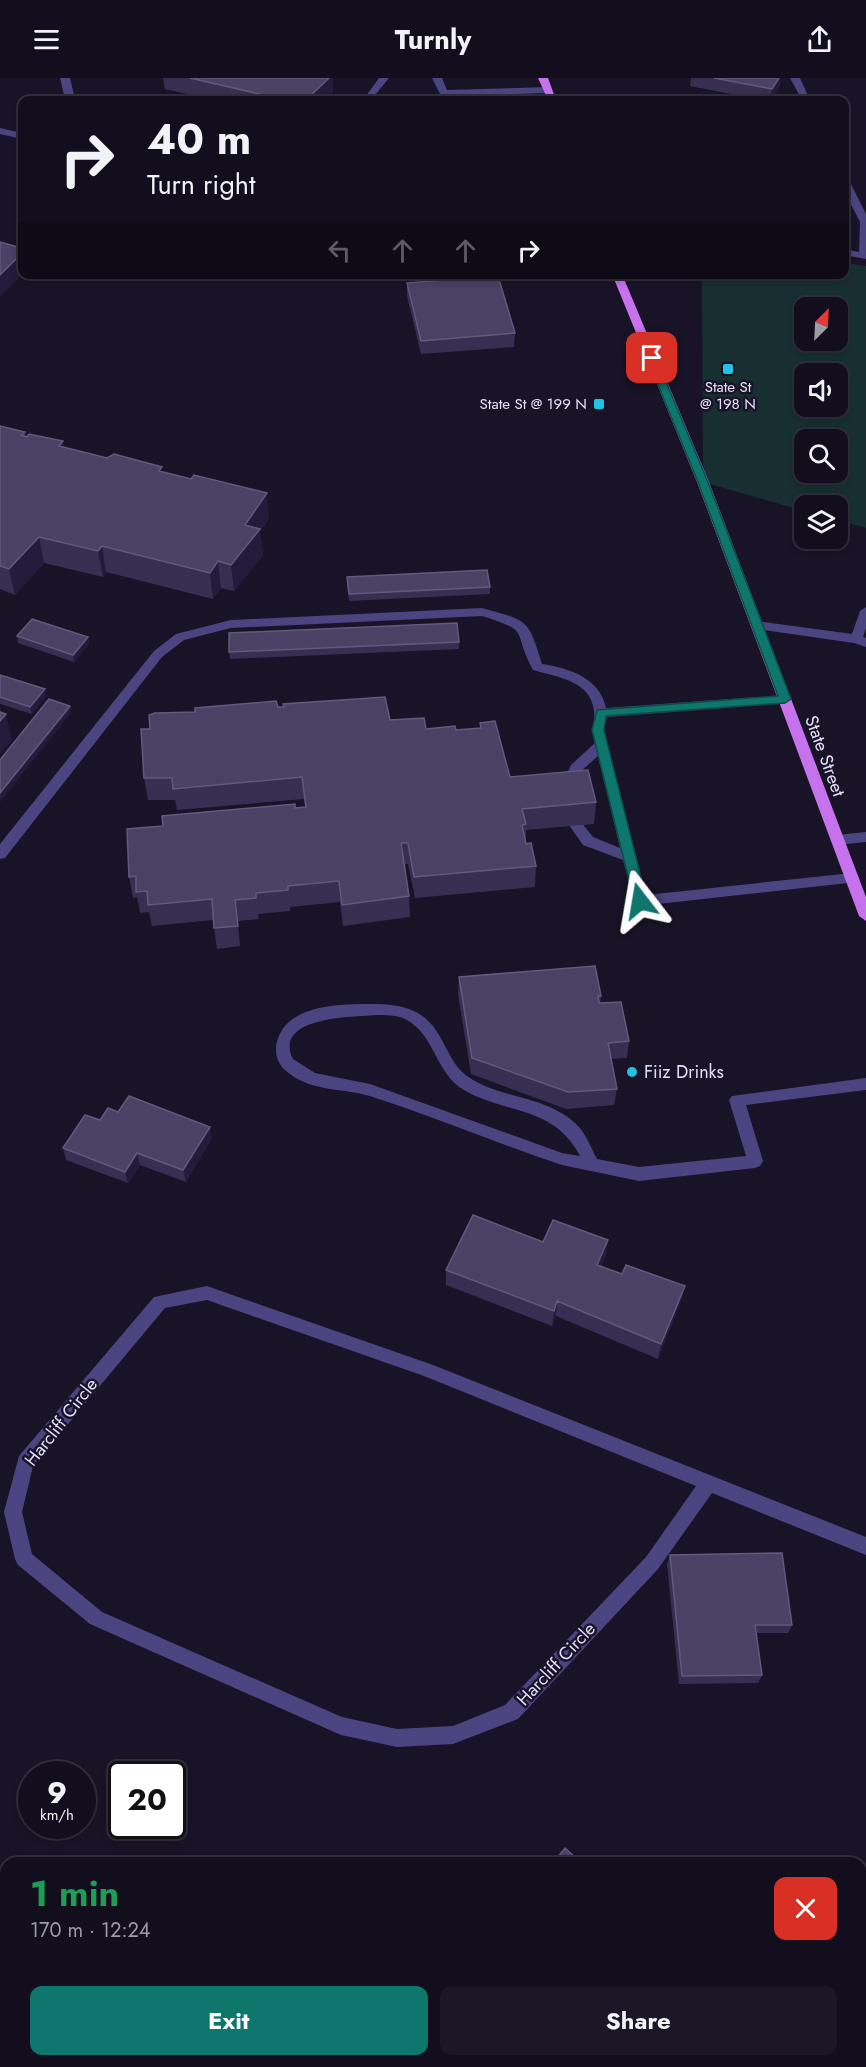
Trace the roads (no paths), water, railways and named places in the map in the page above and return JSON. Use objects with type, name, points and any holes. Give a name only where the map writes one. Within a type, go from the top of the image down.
[{"type":"main road","points":[[543,78],[550,96]]},
{"type":"main road","name":"State Street","points":[[619,279],[703,482],[866,916]]},
{"type":"street","points":[[65,78],[68,96]]},
{"type":"street","points":[[370,96],[384,78]]},
{"type":"street","points":[[437,78],[445,96]]},
{"type":"street","points":[[795,78],[804,96]]},
{"type":"street","points":[[460,96],[548,90]]},
{"type":"street","points":[[0,131],[18,135]]},
{"type":"street","points":[[849,190],[863,217],[865,256],[849,253]]},
{"type":"street","points":[[849,215],[863,217]]},
{"type":"street","points":[[757,625],[861,640],[866,611]]},
{"type":"street","points":[[0,854],[158,654],[180,637],[203,630],[264,621],[460,612],[501,616],[517,623],[526,632],[537,667],[563,673],[588,685],[598,696],[601,713],[598,730],[601,745],[640,901],[852,878]]},
{"type":"street","points":[[601,713],[785,699]]},
{"type":"street","points":[[566,794],[571,774],[601,745]]},
{"type":"street","points":[[576,825],[588,841],[629,857]]},
{"type":"street","points":[[837,840],[866,837]]},
{"type":"street","points":[[593,1166],[570,1128],[547,1113],[470,1086],[458,1078],[434,1036],[422,1023],[409,1014],[383,1010],[320,1015],[300,1021],[287,1033],[282,1049],[288,1064],[295,1071],[313,1080],[367,1089],[562,1159],[593,1166],[639,1174],[755,1161],[737,1100],[866,1084]]},
{"type":"street","name":"Harcliff Circle","points":[[710,1483],[652,1563],[512,1712],[453,1735],[397,1738],[341,1726],[96,1618],[24,1559],[13,1512],[25,1462],[160,1302],[207,1293],[428,1370],[710,1483],[866,1546]]},
{"type":"place","name":"State St @ 198 N","points":[[728,369]]},
{"type":"place","name":"State St @ 199 N","points":[[599,404]]},
{"type":"place","name":"Fiiz Drinks","points":[[632,1072]]}]
